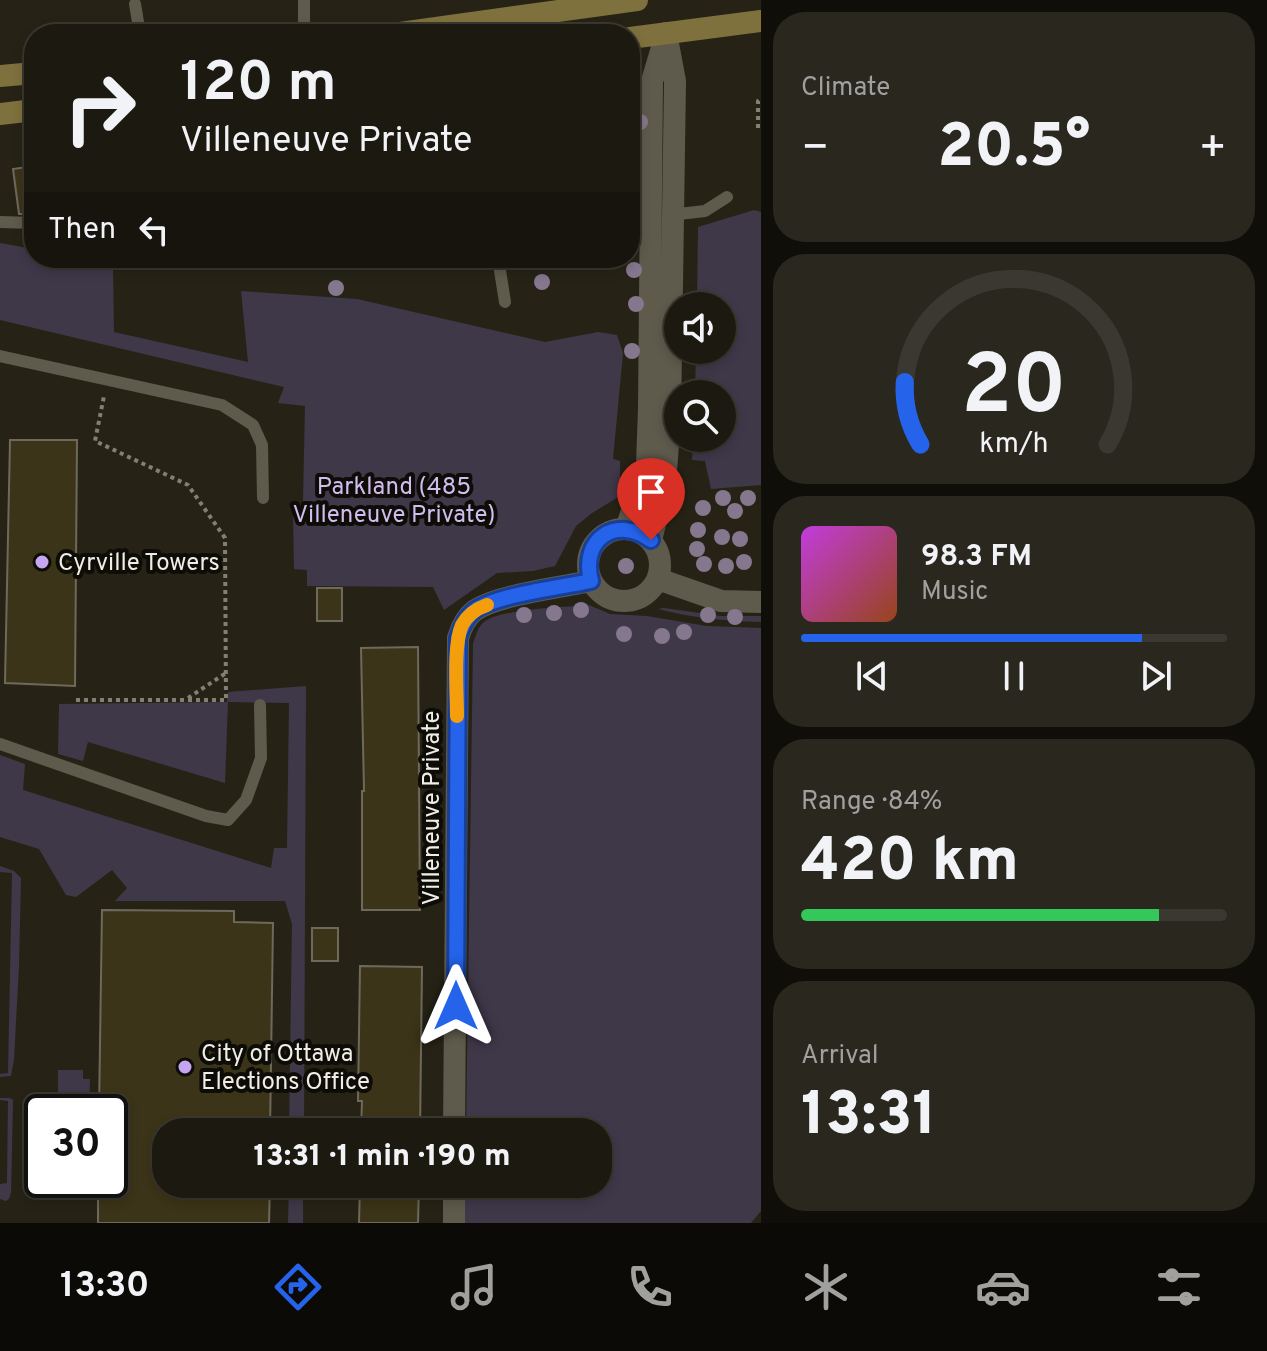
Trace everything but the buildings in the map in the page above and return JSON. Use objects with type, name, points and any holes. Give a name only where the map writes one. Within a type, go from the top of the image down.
[{"type":"main road","points":[[495,24],[637,0]]},
{"type":"main road","points":[[640,37],[761,21]]},
{"type":"main road","points":[[0,76],[24,74]]},
{"type":"main road","points":[[0,114],[24,111]]},
{"type":"street","points":[[651,540],[665,484],[669,432],[662,216],[652,81],[666,33]]},
{"type":"street","points":[[626,529],[647,465],[662,216]]},
{"type":"street","points":[[626,529],[639,532],[651,540],[660,561],[658,579],[650,591],[639,599],[625,602],[600,592],[591,581],[588,567],[590,552],[598,540],[611,531],[626,529]]},
{"type":"street","points":[[658,579],[721,601],[761,602]]},
{"type":"street","name":"Villeneuve Private","points":[[454,1118],[458,638],[463,622],[474,610],[504,598],[591,581]]},
{"type":"street","points":[[454,1198],[454,1223]]},
{"type":"lane","points":[[304,0],[304,24]]},
{"type":"lane","points":[[135,4],[138,24]]},
{"type":"lane","points":[[662,216],[705,211],[727,197]]},
{"type":"lane","points":[[0,222],[24,223]]},
{"type":"lane","points":[[500,268],[505,302]]},
{"type":"lane","points":[[0,356],[222,405],[253,425],[262,445],[263,498]]},
{"type":"lane","points":[[0,744],[206,816],[228,820],[246,800],[261,758],[260,705]]},
{"type":"path","points":[[758,128],[758,101],[761,99]]},
{"type":"path","points":[[76,700],[226,700],[225,538],[188,485],[95,441],[108,380]]},
{"type":"path","points":[[186,700],[226,673]]},
{"type":"green space","points":[[754,210],[761,212],[761,485],[711,489],[705,461],[692,460],[692,452],[736,452],[736,380],[695,380],[696,364],[736,364],[736,292],[697,292],[698,227]]},
{"type":"green space","name":"Parkland (485 Villeneuve Private)","points":[[0,243],[24,247],[24,268],[113,268],[114,332],[248,362],[241,291],[357,299],[545,342],[598,332],[617,335],[623,353],[613,459],[620,461],[620,496],[576,526],[555,566],[497,573],[444,610],[433,587],[307,586],[307,570],[294,569],[293,515],[303,501],[305,406],[278,403],[284,387],[0,320]]},
{"type":"green space","points":[[589,605],[610,614],[647,616],[707,626],[761,628],[761,1211],[751,1223],[464,1223],[465,1198],[612,1198],[612,1118],[466,1118],[473,644],[480,627],[492,618],[518,611]]},
{"type":"green space","points":[[658,609],[720,616],[761,616],[761,622],[684,615]]},
{"type":"green space","points":[[306,686],[304,1118],[289,1118],[292,924],[285,901],[115,901],[127,888],[112,870],[76,897],[66,895],[39,849],[0,837],[0,755],[25,764],[23,790],[271,868],[274,848],[287,848],[289,703],[228,702],[225,783],[88,742],[83,761],[58,754],[59,704],[227,702],[228,692]]},
{"type":"green space","points":[[0,866],[14,871],[21,878],[14,1059],[11,1076],[0,1077],[0,1074],[8,1073],[12,873],[0,872]]},
{"type":"green space","points":[[58,1070],[83,1070],[83,1079],[90,1079],[90,1094],[58,1094]]},
{"type":"green space","points":[[0,1098],[13,1100],[11,1193],[6,1201],[0,1199],[0,1184],[7,1183],[8,1101]]},
{"type":"green space","points":[[289,1198],[303,1198],[303,1223],[288,1223]]},
{"type":"slow traffic","points":[[457,716],[458,638],[463,622],[474,610],[487,605]]},
{"type":"place","name":"Cyrville Towers","points":[[42,562]]},
{"type":"place","name":"City of Ottawa Elections Office","points":[[185,1067]]},
{"type":"route","points":[[456,1006],[458,638],[463,622],[474,610],[504,598],[591,581],[588,567],[590,552],[598,540],[611,531],[626,529],[639,532],[651,540]]}]
